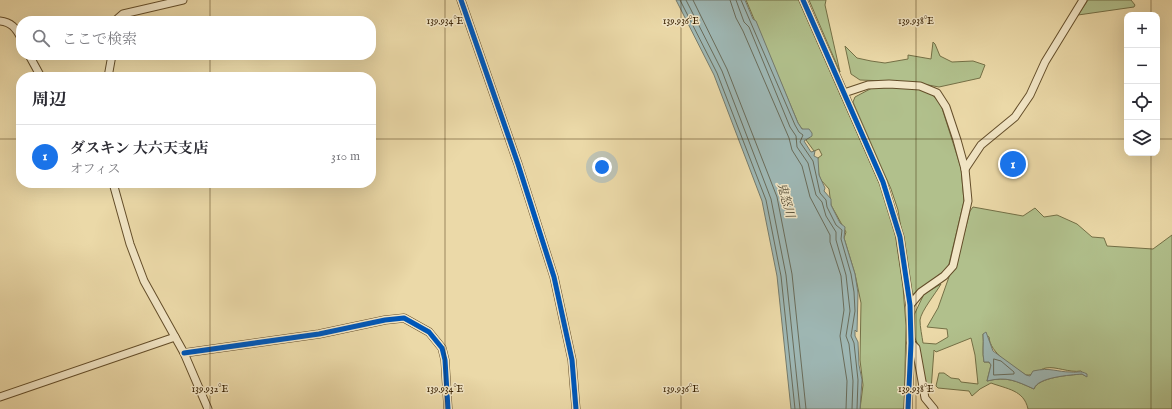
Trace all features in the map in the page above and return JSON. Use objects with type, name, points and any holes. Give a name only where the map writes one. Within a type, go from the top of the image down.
[{"type":"street","points":[[121,16],[123,14],[183,0]]},
{"type":"street","points":[[461,0],[523,178],[554,277],[572,360],[576,409]]},
{"type":"street","points":[[803,0],[892,207],[903,257],[910,305],[911,343],[908,409]]},
{"type":"street","points":[[965,169],[981,145],[1015,117],[1030,95],[1045,62],[1083,0]]},
{"type":"street","points":[[0,21],[9,22],[16,30]]},
{"type":"street","points":[[32,60],[38,72]]},
{"type":"street","points":[[109,72],[111,60]]},
{"type":"street","points":[[844,93],[868,85],[889,84],[920,86],[937,93],[946,107],[965,169],[968,201],[953,266],[944,276],[921,292],[910,305]]},
{"type":"street","points":[[115,188],[130,244],[144,281],[184,354],[208,409]]},
{"type":"street","points":[[184,354],[319,334],[385,320],[404,318],[429,332],[442,348],[445,360],[448,409]]},
{"type":"street","points":[[0,397],[175,337]]},
{"type":"street","points":[[911,343],[916,348],[925,398],[934,409]]},
{"type":"green space","points":[[746,0],[799,0],[881,187],[894,226],[903,287],[906,326],[904,409],[860,409],[863,385],[860,360],[861,303],[855,274],[844,238],[846,232],[831,205],[829,189],[821,180],[819,175],[817,163],[818,158],[822,155],[819,149],[814,151],[806,140],[805,130],[802,129],[798,123]]},
{"type":"green space","points":[[809,0],[826,0],[825,5],[840,72]]},
{"type":"green space","points":[[1088,0],[1131,0],[1135,5],[1134,7],[1078,15]]},
{"type":"green space","points":[[933,42],[940,56],[952,62],[973,61],[985,65],[980,78],[939,87],[912,82],[860,80],[851,74],[845,46],[857,58],[885,63],[908,59],[908,55],[931,59]]},
{"type":"green space","points":[[908,87],[931,93],[941,105],[961,168],[964,201],[948,268],[912,295],[898,210],[891,189],[853,102],[855,97],[872,88]]},
{"type":"green space","points":[[973,207],[1023,216],[1035,208],[1044,217],[1057,215],[1077,224],[1092,237],[1104,238],[1107,246],[1153,249],[1172,235],[1172,409],[1028,409],[1023,398],[1019,394],[991,383],[980,389],[972,396],[969,391],[938,388],[936,386],[939,373],[944,373],[951,378],[959,379],[961,382],[978,384],[975,355],[971,338],[936,352],[934,350],[931,390],[926,396],[918,345],[914,336],[914,315],[924,294],[941,284],[921,316],[921,329],[923,343],[936,344],[948,337],[947,329],[927,327],[938,308],[950,274],[956,265],[970,211]],"holes":[[[983,334],[989,337],[990,343],[997,354],[1026,375],[1043,369],[1054,368],[1081,371],[1086,376],[1082,374],[1055,377],[1042,382],[1034,389],[1006,379],[987,381],[991,365],[989,362],[984,362]]]},
{"type":"water","name":"鬼怒川","points":[[676,0],[745,0],[753,19],[756,21],[798,123],[802,129],[809,129],[812,133],[812,136],[804,141],[811,152],[815,151],[814,156],[818,158],[819,175],[825,188],[824,191],[831,199],[831,205],[840,223],[845,227],[844,238],[855,274],[858,293],[857,332],[855,330],[855,336],[858,342],[859,365],[862,380],[860,409],[791,409],[777,276],[762,201],[714,75]]},
{"type":"water","points":[[986,332],[993,351],[1026,375],[1030,376],[1033,371],[1049,370],[1083,372],[1087,374],[1087,377],[1082,374],[1055,377],[1041,382],[1036,385],[1034,389],[1006,379],[987,381],[991,365],[989,362],[984,362],[983,358],[983,334]]},
{"type":"cycle path","points":[[461,0],[518,164],[554,277],[572,360],[576,409]]},
{"type":"cycle path","points":[[803,0],[883,182],[900,237],[910,305],[911,343],[908,409]]},
{"type":"cycle path","points":[[184,353],[319,334],[385,320],[404,318],[429,332],[442,348],[445,360],[448,409]]},
{"type":"place","name":"ダスキン 大六天支店","points":[[1013,164]]}]
